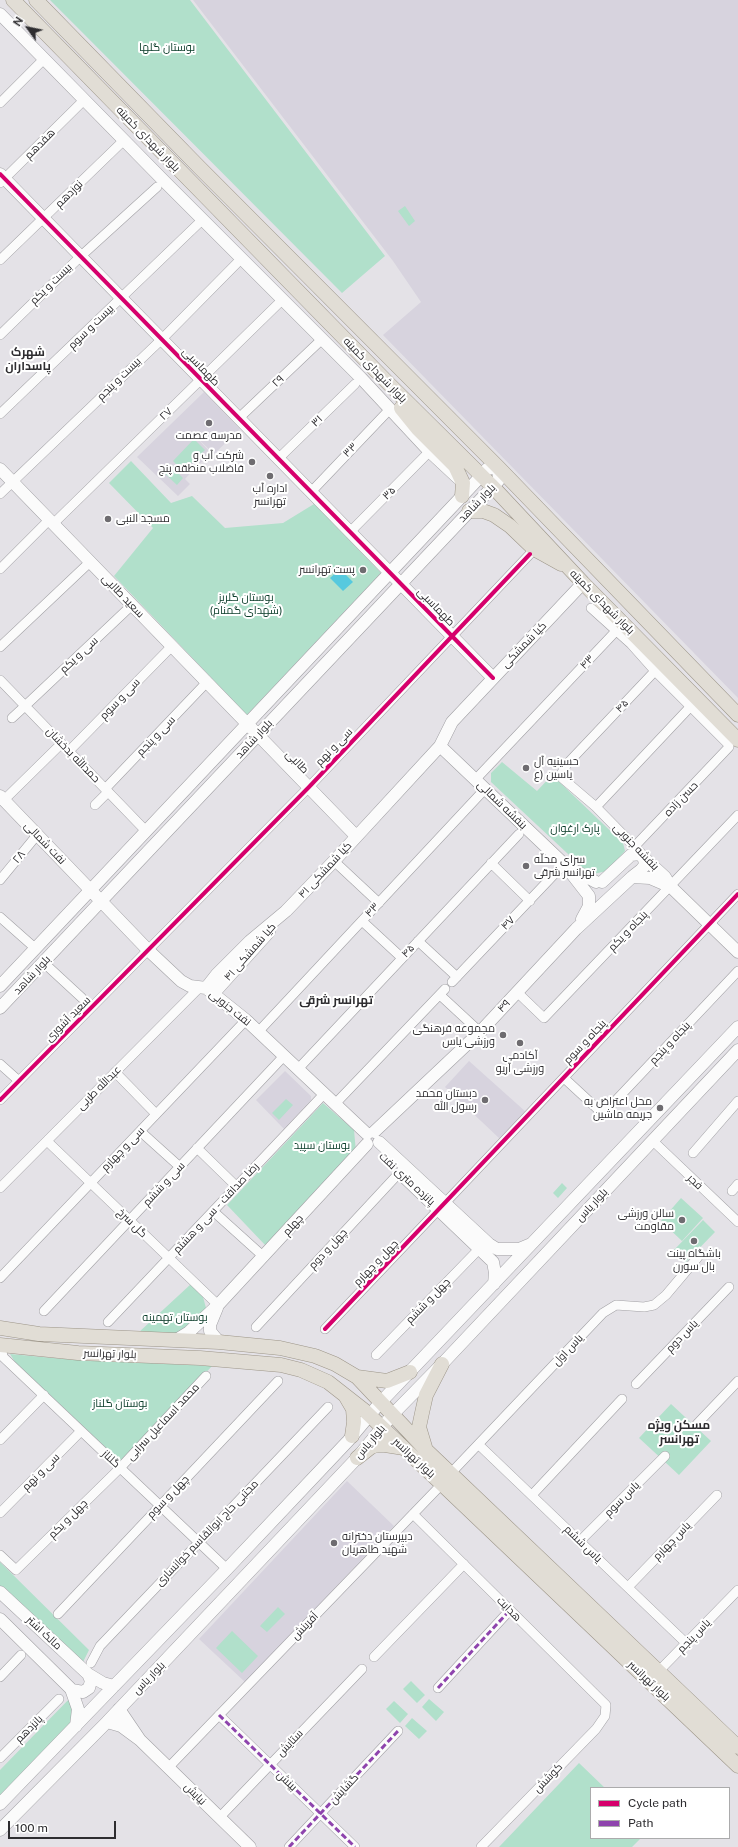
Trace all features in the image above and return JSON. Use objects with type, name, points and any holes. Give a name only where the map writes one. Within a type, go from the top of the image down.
[{"type":"main road","name":"بلوار شهدای کمیته","points":[[12,0],[389,384],[493,487],[583,584],[738,740]]},
{"type":"main road","name":"بلوار شهدای کمیته","points":[[36,0],[205,173],[498,468],[738,715]]},
{"type":"main road","points":[[389,384],[401,407],[418,429],[455,466],[462,490]]},
{"type":"main road","points":[[469,511],[482,511],[494,515],[510,526],[534,549],[546,558],[568,568]]},
{"type":"main road","name":"بلوار تهرانسر","points":[[0,1328],[39,1334],[219,1342],[297,1351],[335,1364],[354,1375],[425,1449],[446,1478]]},
{"type":"main road","name":"بلوار تهرانسر","points":[[1,1352],[78,1353],[200,1358],[281,1365],[301,1370],[328,1382],[344,1393],[405,1448],[446,1478],[654,1677],[735,1748],[738,1766]]},
{"type":"main road","points":[[425,1449],[419,1427],[426,1396],[442,1364]]},
{"type":"main road","points":[[354,1375],[387,1381],[410,1372]]},
{"type":"main road","points":[[344,1393],[355,1397],[362,1392],[361,1386],[354,1375]]},
{"type":"main road","points":[[344,1393],[353,1409],[354,1422],[352,1436]]},
{"type":"main road","points":[[357,1458],[371,1447],[377,1445],[405,1448]]},
{"type":"street","points":[[1,17],[361,378],[429,451],[462,490]]},
{"type":"street","points":[[0,103],[40,63]]},
{"type":"street","name":"هفدهم","points":[[2,179],[80,104]]},
{"type":"street","name":"نوزدهم","points":[[0,260],[120,144]]},
{"type":"street","name":"طهماسبی","points":[[2,179],[44,219],[493,678]]},
{"type":"street","name":"بیست و یکم","points":[[0,335],[80,256],[157,187]]},
{"type":"street","name":"بیست و سوم","points":[[0,414],[199,223]]},
{"type":"street","name":"بیست و پنجم","points":[[0,494],[162,339],[237,263]]},
{"type":"street","name":"۲۷","points":[[0,569],[279,303]]},
{"type":"street","name":"۲۹","points":[[239,418],[318,343]]},
{"type":"street","name":"۳۱","points":[[278,458],[355,384]]},
{"type":"street","name":"۳۳","points":[[311,492],[390,409]]},
{"type":"street","name":"۳۵","points":[[350,532],[427,454]]},
{"type":"street","name":"بلوار شاهد","points":[[0,986],[145,830],[390,572],[462,490],[487,470],[498,468],[499,480],[493,487],[400,583],[0,1008]]},
{"type":"street","name":"سعید طالبی","points":[[0,469],[247,723]]},
{"type":"street","name":"سی و نهم","points":[[148,950],[308,787],[530,554]]},
{"type":"street","points":[[0,648],[90,562]]},
{"type":"street","name":"کیا شمشکی","points":[[440,746],[452,722],[583,584]]},
{"type":"street","name":"سی و یکم","points":[[12,718],[132,605]]},
{"type":"street","points":[[591,608],[631,644],[655,671],[690,706],[596,807]]},
{"type":"street","name":"۴۳","points":[[475,780],[616,631]]},
{"type":"street","name":"سی و سوم","points":[[69,751],[172,646]]},
{"type":"street","name":"۴۵","points":[[562,778],[564,768],[655,671]]},
{"type":"street","name":"حمدالله بدخشان","points":[[0,680],[145,830]]},
{"type":"street","name":"سی و پنجم","points":[[95,805],[107,790],[207,682]]},
{"type":"street","name":"حسن زاده","points":[[635,846],[727,751],[729,745],[690,706]]},
{"type":"street","name":"طالبی","points":[[247,723],[356,836]]},
{"type":"street","points":[[2,798],[62,744]]},
{"type":"street","name":"بنفشه شمالی","points":[[440,746],[564,864],[589,896]]},
{"type":"street","name":"۴۱ کیا شمشکی","points":[[286,911],[440,746]]},
{"type":"street","name":"بنفشه جنوبی","points":[[562,778],[596,807],[635,846],[642,856],[665,877],[670,887]]},
{"type":"street","name":"۴۳","points":[[258,1031],[485,790]]},
{"type":"street","name":"نفت شمالی","points":[[2,798],[90,890]]},
{"type":"street","name":"پنجاه و یکم","points":[[517,992],[544,1018],[738,815]]},
{"type":"street","name":"۴۵","points":[[298,1069],[491,862],[519,834]]},
{"type":"street","name":"۲۸","points":[[0,880],[37,835]]},
{"type":"street","points":[[637,854],[642,856],[645,862],[644,868],[632,877],[576,929],[589,906],[588,890],[591,885],[599,882],[631,855],[637,854]]},
{"type":"street","points":[[334,861],[379,903]]},
{"type":"street","points":[[491,862],[530,901]]},
{"type":"street","name":"بنفشه شمالی","points":[[564,864],[585,877],[599,882]]},
{"type":"street","name":"۴۷","points":[[418,941],[455,979],[564,864]]},
{"type":"street","name":"بنفشه جنوبی","points":[[632,877],[650,878],[670,887],[738,952]]},
{"type":"street","points":[[589,896],[592,901],[597,903],[602,903],[607,900],[610,895],[610,890],[606,885],[599,882]]},
{"type":"street","name":"نفت جنوبی","points":[[90,890],[148,950],[181,981],[190,986],[206,990],[246,1020],[373,1139]]},
{"type":"street","name":"پنجاه و سوم","points":[[442,1206],[738,894]]},
{"type":"street","name":"کیا شمشکی ۴۱","points":[[206,990],[257,947],[286,911]]},
{"type":"street","points":[[0,917],[35,948]]},
{"type":"street","points":[[362,922],[402,958]]},
{"type":"street","name":"۴۹","points":[[373,1139],[412,1098],[480,1032],[576,929]]},
{"type":"street","name":"سعید آشوری","points":[[0,1100],[148,950]]},
{"type":"street","points":[[43,962],[82,998]]},
{"type":"street","name":"پنجاه و پنجم","points":[[564,1078],[603,1114],[738,971]]},
{"type":"street","name":"عبدالله طربی","points":[[0,1188],[115,1072],[206,990]]},
{"type":"street","points":[[335,1104],[443,992],[480,1032]]},
{"type":"street","name":"سی و چهارم","points":[[0,1278],[246,1020]]},
{"type":"street","name":"بلوار یاس","points":[[0,1804],[227,1569],[352,1436],[381,1402],[738,1027]]},
{"type":"street","name":"بلوار یاس","points":[[0,1830],[119,1709],[357,1458],[393,1414],[738,1050]]},
{"type":"street","name":"سی و ششم","points":[[44,1311],[284,1056]]},
{"type":"street","points":[[0,1064],[19,1081]]},
{"type":"street","points":[[115,1072],[156,1114]]},
{"type":"street","name":"رضا صداقت - سی و هشتم","points":[[108,1322],[324,1094]]},
{"type":"street","points":[[693,1153],[738,1101]]},
{"type":"street","points":[[641,1129],[653,1141]]},
{"type":"street","points":[[140,1131],[180,1167]]},
{"type":"street","name":"پانزده متری نفت","points":[[373,1139],[403,1170],[483,1245],[493,1262],[495,1273],[494,1284]]},
{"type":"street","name":"چهلم","points":[[176,1340],[190,1332],[218,1305],[373,1139]]},
{"type":"street","name":"گل سرخ","points":[[47,1141],[218,1305]]},
{"type":"street","name":"فجر","points":[[653,1141],[738,1222]]},
{"type":"street","points":[[197,1148],[236,1186]]},
{"type":"street","name":"چهل و دوم","points":[[256,1326],[403,1170]]},
{"type":"street","name":"چهل و چهارم","points":[[325,1329],[442,1206]]},
{"type":"street","points":[[212,1211],[264,1257]]},
{"type":"street","name":"پانزده متری نفت","points":[[483,1245],[498,1249],[519,1249],[534,1242]]},
{"type":"street","name":"چهل و ششم","points":[[376,1355],[483,1245]]},
{"type":"street","name":"یاس اول","points":[[446,1478],[603,1313],[616,1305],[644,1307],[654,1305],[666,1295],[698,1256]]},
{"type":"street","name":"یاس دوم","points":[[636,1384],[729,1287]]},
{"type":"street","points":[[218,1305],[210,1325],[210,1331],[219,1342]]},
{"type":"street","name":"گلناز","points":[[1,1352],[81,1431],[227,1569]]},
{"type":"street","name":"محمد اسماعیل سرابی","points":[[120,1468],[206,1376]]},
{"type":"street","name":"چهل و سوم","points":[[58,1614],[278,1381]]},
{"type":"street","points":[[697,1424],[738,1381]]},
{"type":"street","points":[[0,1440],[44,1395]]},
{"type":"street","points":[[532,1495],[622,1399]]},
{"type":"street","name":"مجتبی حاج ابوالقاسم خوانساری","points":[[90,1668],[100,1646],[328,1407]]},
{"type":"street","name":"سی و نهم","points":[[0,1514],[81,1431]]},
{"type":"street","name":"یاس ششم","points":[[479,1445],[687,1644]]},
{"type":"street","name":"یاس سوم","points":[[580,1541],[665,1456]]},
{"type":"street","name":"چهل و یکم","points":[[0,1555],[16,1570],[120,1468]]},
{"type":"street","name":"آفرینش","points":[[168,1768],[446,1478]]},
{"type":"street","name":"یاس چهارم","points":[[628,1587],[717,1495]]},
{"type":"street","name":"هدایت","points":[[413,1514],[606,1705]]},
{"type":"street","points":[[374,1657],[464,1564]]},
{"type":"street","name":"یاس پنجم","points":[[654,1677],[738,1590]]},
{"type":"street","name":"مالک اشتر","points":[[0,1592],[90,1668],[103,1683],[114,1686]]},
{"type":"street","points":[[438,1688],[510,1610]]},
{"type":"street","name":"مالک اشتر","points":[[0,1619],[71,1689]]},
{"type":"street","points":[[0,1677],[21,1655]]},
{"type":"street","points":[[71,1689],[79,1693],[86,1691],[91,1681],[90,1668]]},
{"type":"street","name":"ستایش","points":[[219,1818],[362,1669]]},
{"type":"street","points":[[71,1689],[78,1709],[76,1726]]},
{"type":"street","name":"پانزدهم","points":[[0,1758],[59,1699]]},
{"type":"street","name":"کوشش","points":[[481,1847],[596,1729],[605,1716],[606,1705]]},
{"type":"street","points":[[119,1709],[140,1740]]},
{"type":"street","name":"بینش","points":[[219,1715],[355,1847]]},
{"type":"street","points":[[106,1722],[121,1726],[140,1740]]},
{"type":"street","name":"گشایش","points":[[289,1847],[398,1731]]},
{"type":"street","name":"نیایش","points":[[140,1740],[250,1847]]},
{"type":"shaded area","points":[[193,0],[738,0],[738,698],[383,335],[421,302],[393,261]]},
{"type":"shaded area","points":[[204,392],[240,429],[214,454],[194,435],[213,455],[207,460],[205,459],[185,479],[190,484],[178,496],[137,457]]},
{"type":"shaded area","name":"دبستان محمد رسول الله","points":[[469,1061],[526,1112],[500,1139],[445,1087]]},
{"type":"shaded area","points":[[285,1071],[311,1096],[311,1100],[284,1129],[256,1100]]},
{"type":"shaded area","points":[[347,1481],[394,1526],[245,1682],[199,1639]]},
{"type":"green space","name":"بوستان گلها","points":[[50,0],[190,0],[385,256],[342,293]]},
{"type":"green space","points":[[405,206],[415,221],[409,226],[398,211]]},
{"type":"green space","points":[[194,439],[205,450],[183,471],[173,461]]},
{"type":"green space","name":"بوستان گلریز (شهدای گمنام)","points":[[131,461],[171,503],[192,496],[225,528],[283,523],[314,504],[381,573],[247,715],[114,576],[153,528],[109,483]]},
{"type":"green space","points":[[168,463],[183,478],[177,485],[161,470]]},
{"type":"green space","name":"پارک ارغوان","points":[[502,762],[537,791],[552,775],[623,843],[625,851],[607,871],[593,874],[583,868],[491,782],[491,773]]},
{"type":"green space","points":[[286,1099],[293,1105],[279,1120],[272,1113]]},
{"type":"green space","name":"بوستان سپید","points":[[323,1103],[354,1130],[356,1152],[266,1246],[227,1205]]},
{"type":"green space","points":[[562,1183],[567,1188],[558,1198],[553,1193]]},
{"type":"green space","name":"سالن ورزشی مقاومت","points":[[681,1198],[703,1218],[682,1241],[661,1221]]},
{"type":"green space","name":"باشگاه پینت بال سورن","points":[[703,1220],[715,1232],[685,1263],[673,1251]]},
{"type":"green space","name":"بوستان تهمینه","points":[[191,1284],[203,1297],[206,1308],[204,1312],[180,1334],[138,1333]]},
{"type":"green space","name":"بوستان گلناز","points":[[10,1354],[64,1359],[212,1366],[122,1463],[15,1362]]},
{"type":"green space","points":[[671,1404],[711,1441],[679,1475],[639,1438]]},
{"type":"green space","points":[[0,1562],[89,1650],[83,1662],[0,1586]]},
{"type":"green space","points":[[278,1607],[285,1614],[267,1632],[260,1626]]},
{"type":"green space","points":[[232,1631],[258,1656],[242,1673],[216,1648]]},
{"type":"green space","points":[[411,1681],[425,1695],[417,1703],[403,1689]]},
{"type":"green space","points":[[73,1695],[86,1709],[0,1797],[0,1770]]},
{"type":"green space","points":[[429,1699],[444,1712],[436,1721],[422,1707]]},
{"type":"green space","points":[[394,1701],[408,1714],[400,1723],[386,1709]]},
{"type":"green space","points":[[412,1718],[427,1731],[419,1739],[405,1726]]},
{"type":"green space","points":[[579,1763],[604,1787],[590,1787],[590,1839],[640,1839],[632,1847],[499,1847]]},
{"type":"water","points":[[340,569],[353,582],[343,591],[330,578]]},
{"type":"marked path","points":[[438,1688],[510,1610]]},
{"type":"marked path","points":[[219,1715],[355,1847]]},
{"type":"marked path","points":[[289,1847],[398,1731]]},
{"type":"cycle path","points":[[0,174],[493,678]]},
{"type":"cycle path","points":[[0,1100],[309,787],[530,554]]},
{"type":"cycle path","points":[[325,1329],[738,894]]},
{"type":"place","name":"مدرسه عصمت","points":[[209,423]]},
{"type":"place","name":"شرکت آب و فاضلاب منطقه پنج","points":[[252,462]]},
{"type":"place","name":"اداره آب تهرانسر","points":[[270,476]]},
{"type":"place","name":"مسجد النبی","points":[[108,519]]},
{"type":"place","name":"پست تهرانسر","points":[[363,570]]},
{"type":"place","name":"حسینیه آل یاسین (ع","points":[[526,768]]},
{"type":"place","name":"سرای محلّه تهرانسر شرقی","points":[[526,866]]},
{"type":"place","name":"مجموعه فرهنگی ورزشی یاس","points":[[503,1035]]},
{"type":"place","name":"آکادمی ورزشی آریو","points":[[520,1043]]},
{"type":"place","name":"دبستان محمد رسول الله","points":[[485,1100]]},
{"type":"place","name":"محل اعتراض به جریمه ماشین","points":[[660,1108]]},
{"type":"place","name":"سالن ورزشی مقاومت","points":[[682,1220]]},
{"type":"place","name":"باشگاه پینت بال سورن","points":[[694,1241]]},
{"type":"place","name":"دبیرستان دخترانه شهید طاهریان","points":[[334,1543]]},
{"type":"district","name":"شهرک پاسداران","points":[[28,359]]},
{"type":"district","name":"تهرانسر شرقی","points":[[336,1000]]},
{"type":"district","name":"مسکن ویژه تهرانسر","points":[[679,1432]]}]
